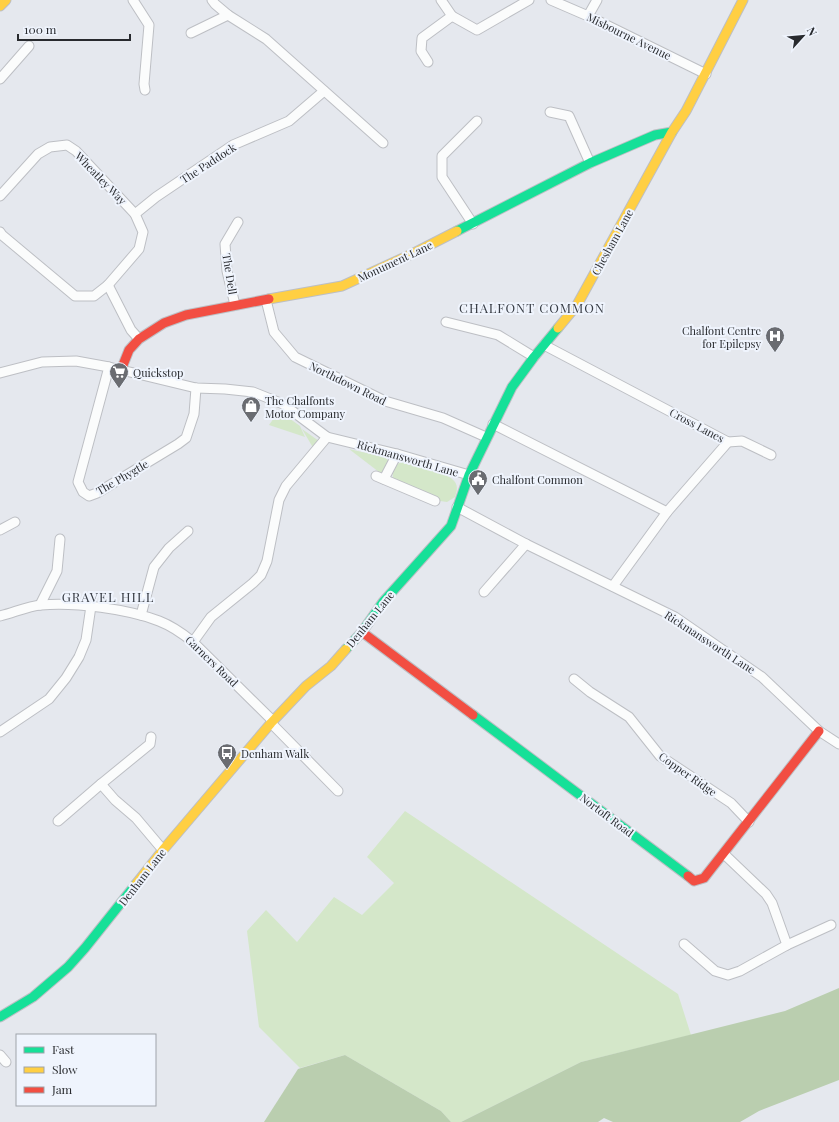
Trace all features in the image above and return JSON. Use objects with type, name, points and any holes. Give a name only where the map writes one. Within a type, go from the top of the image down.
[{"type":"main road","points":[[0,6],[6,0]]},
{"type":"main road","name":"Chesham Lane","points":[[469,475],[486,437],[512,387],[534,357],[577,305],[672,132],[686,111],[743,0]]},
{"type":"main road","name":"Monument Lane","points":[[121,370],[129,350],[139,339],[164,323],[186,315],[342,286],[473,224],[590,164],[655,135],[672,132]]},
{"type":"main road","name":"Rickmansworth Lane","points":[[457,507],[469,475]]},
{"type":"main road","name":"Denham Lane","points":[[0,1017],[33,997],[68,967],[85,948],[163,850],[272,722],[306,686],[331,666],[362,632],[383,602],[451,526],[457,507]]},
{"type":"main road","name":"Nortoft Road","points":[[362,632],[694,881],[704,878],[819,731]]},
{"type":"street","points":[[133,0],[149,25],[144,90]]},
{"type":"street","points":[[441,0],[452,16],[477,30],[529,0]]},
{"type":"street","name":"Misbourne Avenue","points":[[551,0],[588,16],[706,74]]},
{"type":"street","points":[[588,16],[597,0]]},
{"type":"street","points":[[216,1],[228,15],[266,38],[382,143]]},
{"type":"street","points":[[191,33],[228,15]]},
{"type":"street","points":[[428,62],[420,51],[422,38],[452,16]]},
{"type":"street","points":[[0,79],[30,46]]},
{"type":"street","name":"The Paddock","points":[[135,214],[156,197],[233,145],[289,121],[324,91]]},
{"type":"street","points":[[550,112],[568,116],[590,164]]},
{"type":"street","points":[[473,224],[442,177],[442,156],[477,121]]},
{"type":"street","name":"Wheatley Way","points":[[0,196],[38,154],[50,147],[67,145],[76,151],[135,214],[143,232],[139,249],[108,285],[94,296],[75,296],[0,232]]},
{"type":"street","name":"The Dell","points":[[235,305],[227,271],[225,244],[238,222]]},
{"type":"street","points":[[108,285],[131,330],[139,339]]},
{"type":"street","name":"Northdown Road","points":[[266,300],[274,332],[295,357],[385,401],[442,418],[486,437]]},
{"type":"street","points":[[446,322],[498,336],[534,357]]},
{"type":"street","name":"Cross Lanes","points":[[544,345],[728,442],[667,512],[613,586]]},
{"type":"street","name":"Rickmansworth Lane","points":[[0,373],[42,362],[76,361],[109,366],[196,388],[253,392],[283,404],[327,437],[397,454],[469,475]]},
{"type":"street","name":"The Phygtle","points":[[109,366],[78,482],[83,492],[89,496],[186,438],[194,414],[196,388]]},
{"type":"street","points":[[493,424],[667,512]]},
{"type":"street","points":[[193,642],[211,617],[261,575],[268,561],[280,500],[286,486],[327,437]]},
{"type":"street","points":[[728,442],[742,441],[771,455]]},
{"type":"street","points":[[397,454],[380,477],[435,501]]},
{"type":"street","name":"Rickmansworth Lane","points":[[457,507],[526,544],[675,617],[762,677],[819,731],[839,744]]},
{"type":"street","points":[[0,530],[15,522]]},
{"type":"street","points":[[141,615],[154,567],[169,548],[188,532]]},
{"type":"street","points":[[40,605],[57,571],[60,538]]},
{"type":"street","points":[[484,592],[526,544]]},
{"type":"street","name":"Garners Road","points":[[0,616],[40,605],[91,606],[141,615],[160,621],[178,630],[193,642],[272,722]]},
{"type":"street","points":[[0,732],[49,699],[66,678],[79,656],[86,640],[91,606]]},
{"type":"street","name":"Copper Ridge","points":[[574,679],[590,692],[629,716],[660,756],[731,803],[749,822]]},
{"type":"street","points":[[272,722],[338,791]]},
{"type":"street","points":[[58,821],[150,744],[151,737]]},
{"type":"street","points":[[101,784],[115,800],[136,818],[163,850]]},
{"type":"street","points":[[724,854],[766,894],[772,903],[787,945]]},
{"type":"street","points":[[684,944],[715,971],[728,975],[787,945],[831,925]]},
{"type":"green space","points":[[279,411],[300,426],[305,437],[269,425]]},
{"type":"green space","points":[[302,429],[319,441],[315,451]]},
{"type":"green space","points":[[349,449],[384,457],[388,460],[389,464],[383,472],[379,472]]},
{"type":"green space","points":[[401,462],[430,469],[451,478],[457,486],[455,497],[447,502],[440,501],[394,482],[393,470],[398,463]]},
{"type":"green space","points":[[405,811],[678,994],[691,1035],[581,1062],[461,1122],[451,1122],[441,1111],[345,1055],[300,1068],[259,1027],[247,931],[266,910],[297,942],[334,897],[362,915],[394,883],[367,857]]},
{"type":"green space","points":[[839,988],[839,1080],[759,1111],[740,1122],[613,1122],[604,1118],[598,1122],[461,1122],[581,1062],[785,1011]]},
{"type":"green space","points":[[345,1055],[441,1111],[451,1122],[264,1122],[298,1069]]},
{"type":"traffic: fast","points":[[457,231],[590,163],[655,135],[672,132]]},
{"type":"traffic: fast","points":[[346,649],[362,632],[383,602],[451,526],[469,475],[512,387],[558,328]]},
{"type":"traffic: fast","points":[[473,715],[688,876]]},
{"type":"traffic: fast","points":[[0,1017],[33,997],[68,967],[136,884]]},
{"type":"traffic: slow","points":[[0,6],[6,0]]},
{"type":"traffic: slow","points":[[558,328],[577,305],[672,132],[686,111],[743,0]]},
{"type":"traffic: slow","points":[[269,299],[342,286],[414,253],[457,231]]},
{"type":"traffic: slow","points":[[136,884],[271,723],[306,686],[331,666],[346,649]]},
{"type":"traffic: jam","points":[[121,370],[129,350],[139,339],[164,323],[186,315],[269,299]]},
{"type":"traffic: jam","points":[[362,632],[473,715]]},
{"type":"traffic: jam","points":[[688,876],[694,881],[704,878],[819,731]]},
{"type":"place","name":"Chalfont Centre for Epilepsy","points":[[775,353]]},
{"type":"place","name":"Quickstop","points":[[119,389]]},
{"type":"place","name":"The Chalfonts Motor Company","points":[[251,423]]},
{"type":"place","name":"Chalfont Common","points":[[478,496]]},
{"type":"place","name":"Denham Walk","points":[[227,770]]},
{"type":"district","name":"CHALFONT COMMON","points":[[532,307]]},
{"type":"district","name":"GRAVEL HILL","points":[[108,596]]}]
